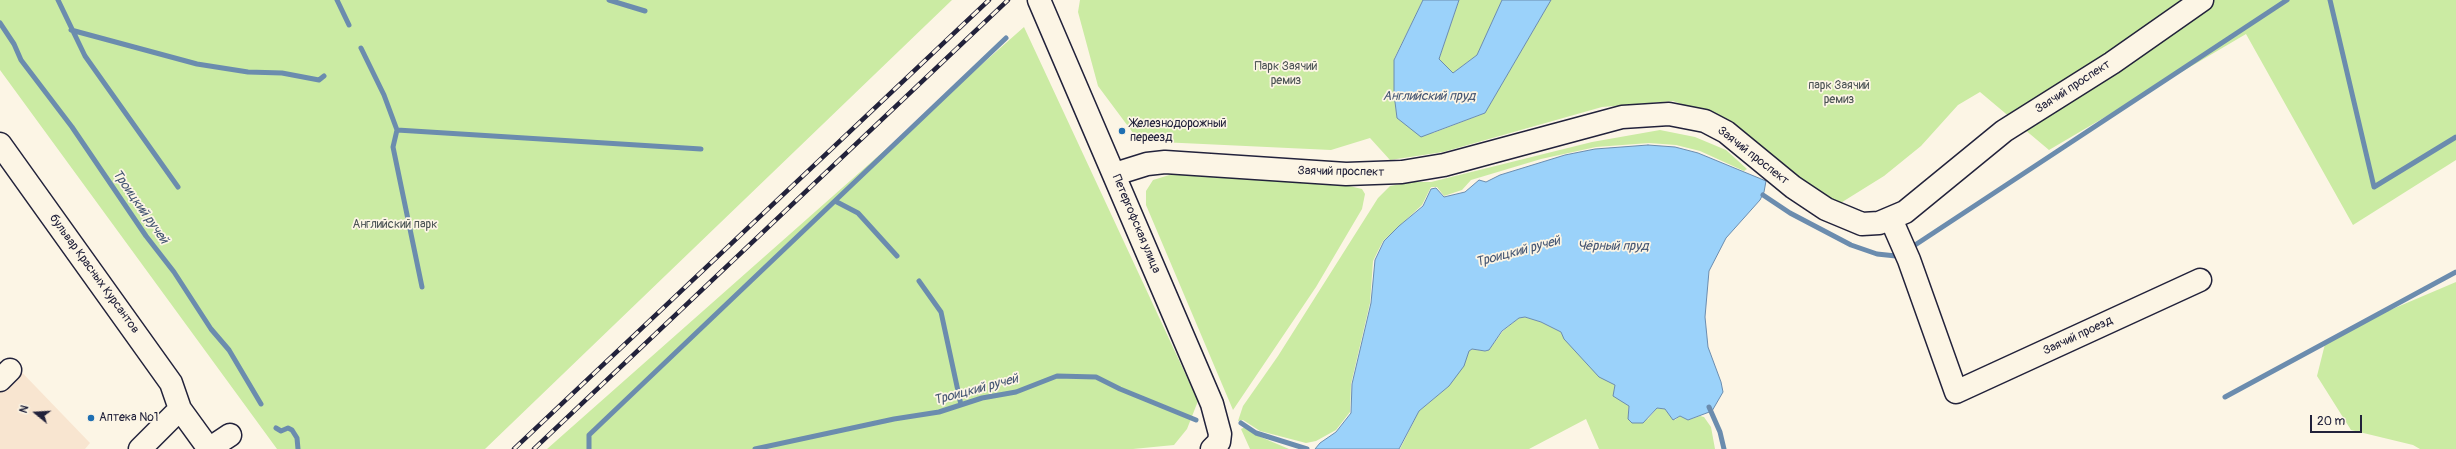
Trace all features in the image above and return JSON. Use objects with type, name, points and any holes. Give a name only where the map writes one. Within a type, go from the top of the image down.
[{"type":"street","name":"Петергофская улица","points":[[1039,0],[1115,174],[1214,410],[1220,434],[1219,447]]},
{"type":"street","name":"Заячий проспект","points":[[1115,174],[1147,164],[1172,162],[1346,174],[1402,172],[1444,165],[1615,119],[1640,115],[1669,114],[1705,121],[1726,132],[1798,191],[1842,218],[1862,224],[1879,223],[1904,212],[2004,131],[2094,74],[2202,0]]},
{"type":"street","name":"бульвар Красных Курсантов","points":[[0,144],[171,383],[180,409],[209,449]]},
{"type":"street","name":"Заячий проезд","points":[[1891,219],[1906,254],[1956,392],[2200,280]]},
{"type":"street","points":[[140,449],[180,409]]},
{"type":"street","points":[[209,449],[230,435]]},
{"type":"shaded area","points":[[11,361],[90,443],[85,449],[0,449],[0,371]]},
{"type":"green space","name":"Английский парк","points":[[0,0],[952,0],[485,449],[277,449],[0,70]]},
{"type":"green space","points":[[1080,0],[1423,0],[1394,59],[1394,94],[1397,118],[1433,133],[1485,113],[1551,0],[2456,0],[2456,160],[2353,225],[2246,34],[2049,150],[1980,92],[1958,105],[1921,146],[1884,176],[1839,204],[1816,195],[1715,116],[1673,101],[1602,107],[1443,152],[1390,160],[1370,138],[1331,150],[1139,141],[1098,86],[1078,12]]},
{"type":"green space","points":[[1459,0],[1502,0],[1477,55],[1453,73],[1439,59]]},
{"type":"green space","points":[[1024,27],[1198,401],[1187,429],[1174,445],[1133,449],[547,449]]},
{"type":"green space","points":[[1660,130],[1695,137],[1726,150],[1747,169],[1744,171],[1700,151],[1676,145],[1649,143],[1596,147],[1541,159],[1471,180],[1462,190],[1444,196],[1437,187],[1431,187],[1422,205],[1383,241],[1373,261],[1370,303],[1351,384],[1350,412],[1336,430],[1316,441],[1306,443],[1260,431],[1243,420],[1238,421],[1243,406],[1278,356],[1378,198],[1390,186],[1412,182],[1431,182],[1592,142]]},
{"type":"green space","points":[[1176,173],[1345,185],[1362,189],[1365,194],[1362,209],[1316,287],[1233,410],[1146,205],[1146,191],[1153,180]]},
{"type":"green space","points":[[2456,282],[2456,449],[2420,449],[2413,445],[2351,430],[2317,376],[2325,344],[2376,316]]},
{"type":"green space","points":[[1525,317],[1541,322],[1561,332],[1588,365],[1615,385],[1614,392],[1629,406],[1628,413],[1632,423],[1648,419],[1657,408],[1665,409],[1675,420],[1680,416],[1688,420],[1700,416],[1704,417],[1711,427],[1715,449],[1599,449],[1586,419],[1529,449],[1400,449],[1419,411],[1449,386],[1469,351],[1472,349],[1485,351],[1489,350],[1503,331],[1519,318]]},
{"type":"green space","points":[[1245,427],[1256,435],[1289,449],[1250,449],[1241,429]]},
{"type":"water","name":"Английский пруд","points":[[1423,0],[1459,0],[1439,59],[1453,73],[1477,55],[1502,0],[1551,0],[1485,113],[1421,137],[1397,118],[1394,94],[1394,60]]},
{"type":"water","name":"Чёрный пруд","points":[[1648,145],[1675,147],[1698,153],[1766,181],[1764,192],[1760,200],[1726,238],[1709,271],[1705,317],[1708,347],[1721,382],[1723,392],[1712,411],[1688,420],[1680,416],[1673,420],[1665,409],[1657,408],[1643,423],[1632,423],[1628,419],[1629,406],[1613,396],[1615,385],[1599,377],[1564,339],[1561,332],[1541,322],[1525,317],[1519,318],[1502,331],[1489,350],[1485,351],[1472,349],[1469,351],[1464,366],[1449,386],[1419,411],[1399,449],[1315,449],[1320,443],[1336,432],[1351,413],[1352,384],[1371,303],[1375,260],[1384,241],[1423,206],[1431,189],[1436,188],[1444,197],[1465,192],[1479,180],[1486,182],[1500,175],[1565,155],[1595,149]]},
{"type":"waterway","points":[[58,0],[85,56],[178,187]]},
{"type":"waterway","points":[[337,0],[349,25]]},
{"type":"waterway","points":[[609,0],[645,11]]},
{"type":"waterway","points":[[1909,249],[2287,0]]},
{"type":"waterway","points":[[2330,0],[2374,187],[2456,137]]},
{"type":"waterway","name":"Троицкий ручей","points":[[0,23],[14,44],[21,60],[72,127],[146,236],[174,272],[211,329],[229,350],[261,404]]},
{"type":"waterway","points":[[71,30],[197,64],[248,72],[282,73],[319,80],[324,76]]},
{"type":"waterway","points":[[589,449],[589,435],[1006,38]]},
{"type":"waterway","points":[[361,48],[384,95],[397,130],[393,147],[422,287]]},
{"type":"waterway","points":[[397,130],[701,149]]},
{"type":"waterway","points":[[1763,195],[1790,213],[1851,245],[1877,254],[1896,256],[1900,254]]},
{"type":"waterway","points":[[835,201],[858,213],[897,256]]},
{"type":"waterway","points":[[2225,397],[2456,272]]},
{"type":"waterway","points":[[919,281],[941,312],[961,405]]},
{"type":"waterway","name":"Троицкий ручей","points":[[755,449],[894,419],[939,412],[982,398],[1016,392],[1057,376],[1096,377],[1120,389],[1196,420]]},
{"type":"waterway","name":"Троицкий ручей","points":[[1709,407],[1720,432],[1724,449]]},
{"type":"waterway","name":"Троицкий ручей","points":[[1241,423],[1256,433],[1307,449]]},
{"type":"waterway","name":"Троицкий ручей","points":[[276,428],[281,431],[288,428],[292,430],[297,438],[298,449]]},
{"type":"railway","points":[[514,449],[989,0]]},
{"type":"railway","points":[[534,449],[1008,0]]},
{"type":"place","name":"Железнодорожный переезд","points":[[1122,131]]},
{"type":"place","name":"Аптека №1","points":[[91,418]]},
{"type":"park label","name":"Парк Заячий ремиз","points":[[1286,74]]},
{"type":"park label","name":"парк Заячий ремиз","points":[[1839,93]]}]
